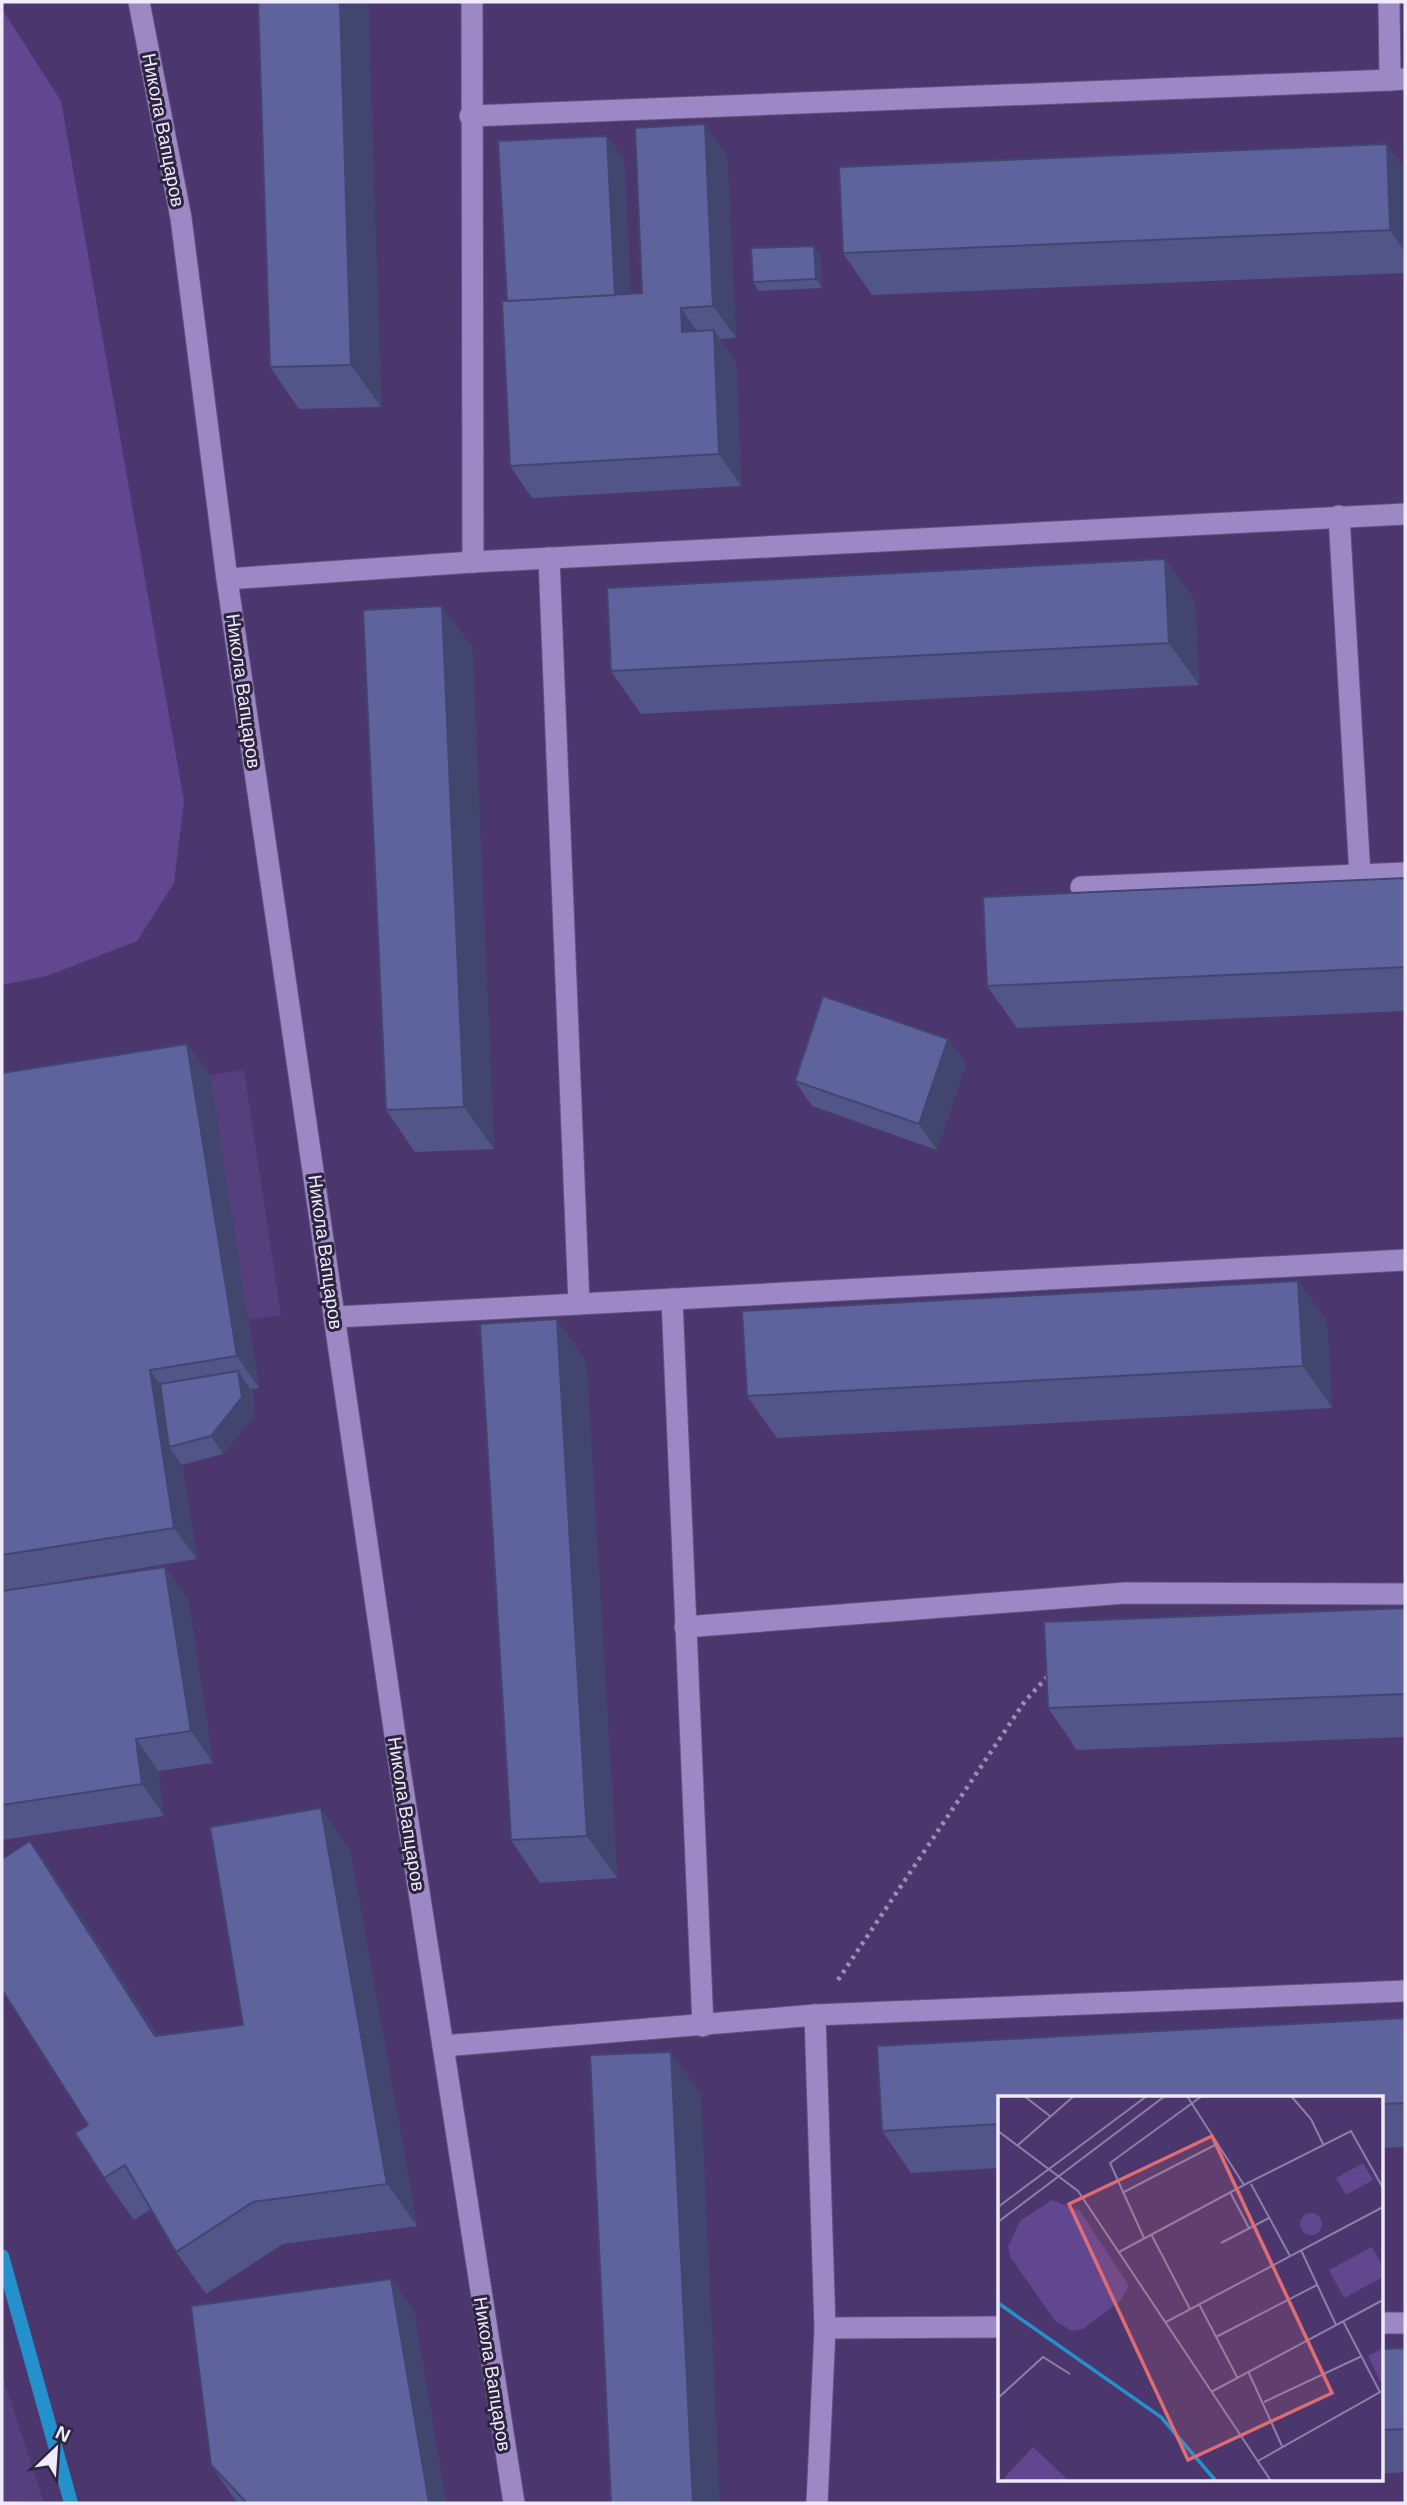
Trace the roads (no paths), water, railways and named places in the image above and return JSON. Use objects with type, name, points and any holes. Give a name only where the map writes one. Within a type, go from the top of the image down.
[{"type":"street","name":"Никола Вапцаров","points":[[139,2],[181,218],[227,579],[513,2503]]},
{"type":"street","points":[[472,2],[470,116],[473,562]]},
{"type":"street","points":[[470,116],[1398,80],[1389,2]]},
{"type":"street","points":[[227,579],[473,562],[1405,513]]},
{"type":"street","points":[[1339,516],[1360,875]]},
{"type":"street","points":[[549,558],[579,1304]]},
{"type":"street","points":[[1081,887],[1405,873]]},
{"type":"street","points":[[336,1317],[1405,1260]]},
{"type":"street","points":[[672,1299],[703,2026]]},
{"type":"street","points":[[685,1627],[1125,1594],[1405,1594]]},
{"type":"street","points":[[443,2046],[815,2015],[1405,1991]]},
{"type":"street","points":[[815,2015],[825,2328],[817,2503]]},
{"type":"street","points":[[1382,2323],[1405,2323]]},
{"type":"street","points":[[825,2328],[998,2327]]},
{"type":"waterway","points":[[2,2256],[71,2503]]}]
